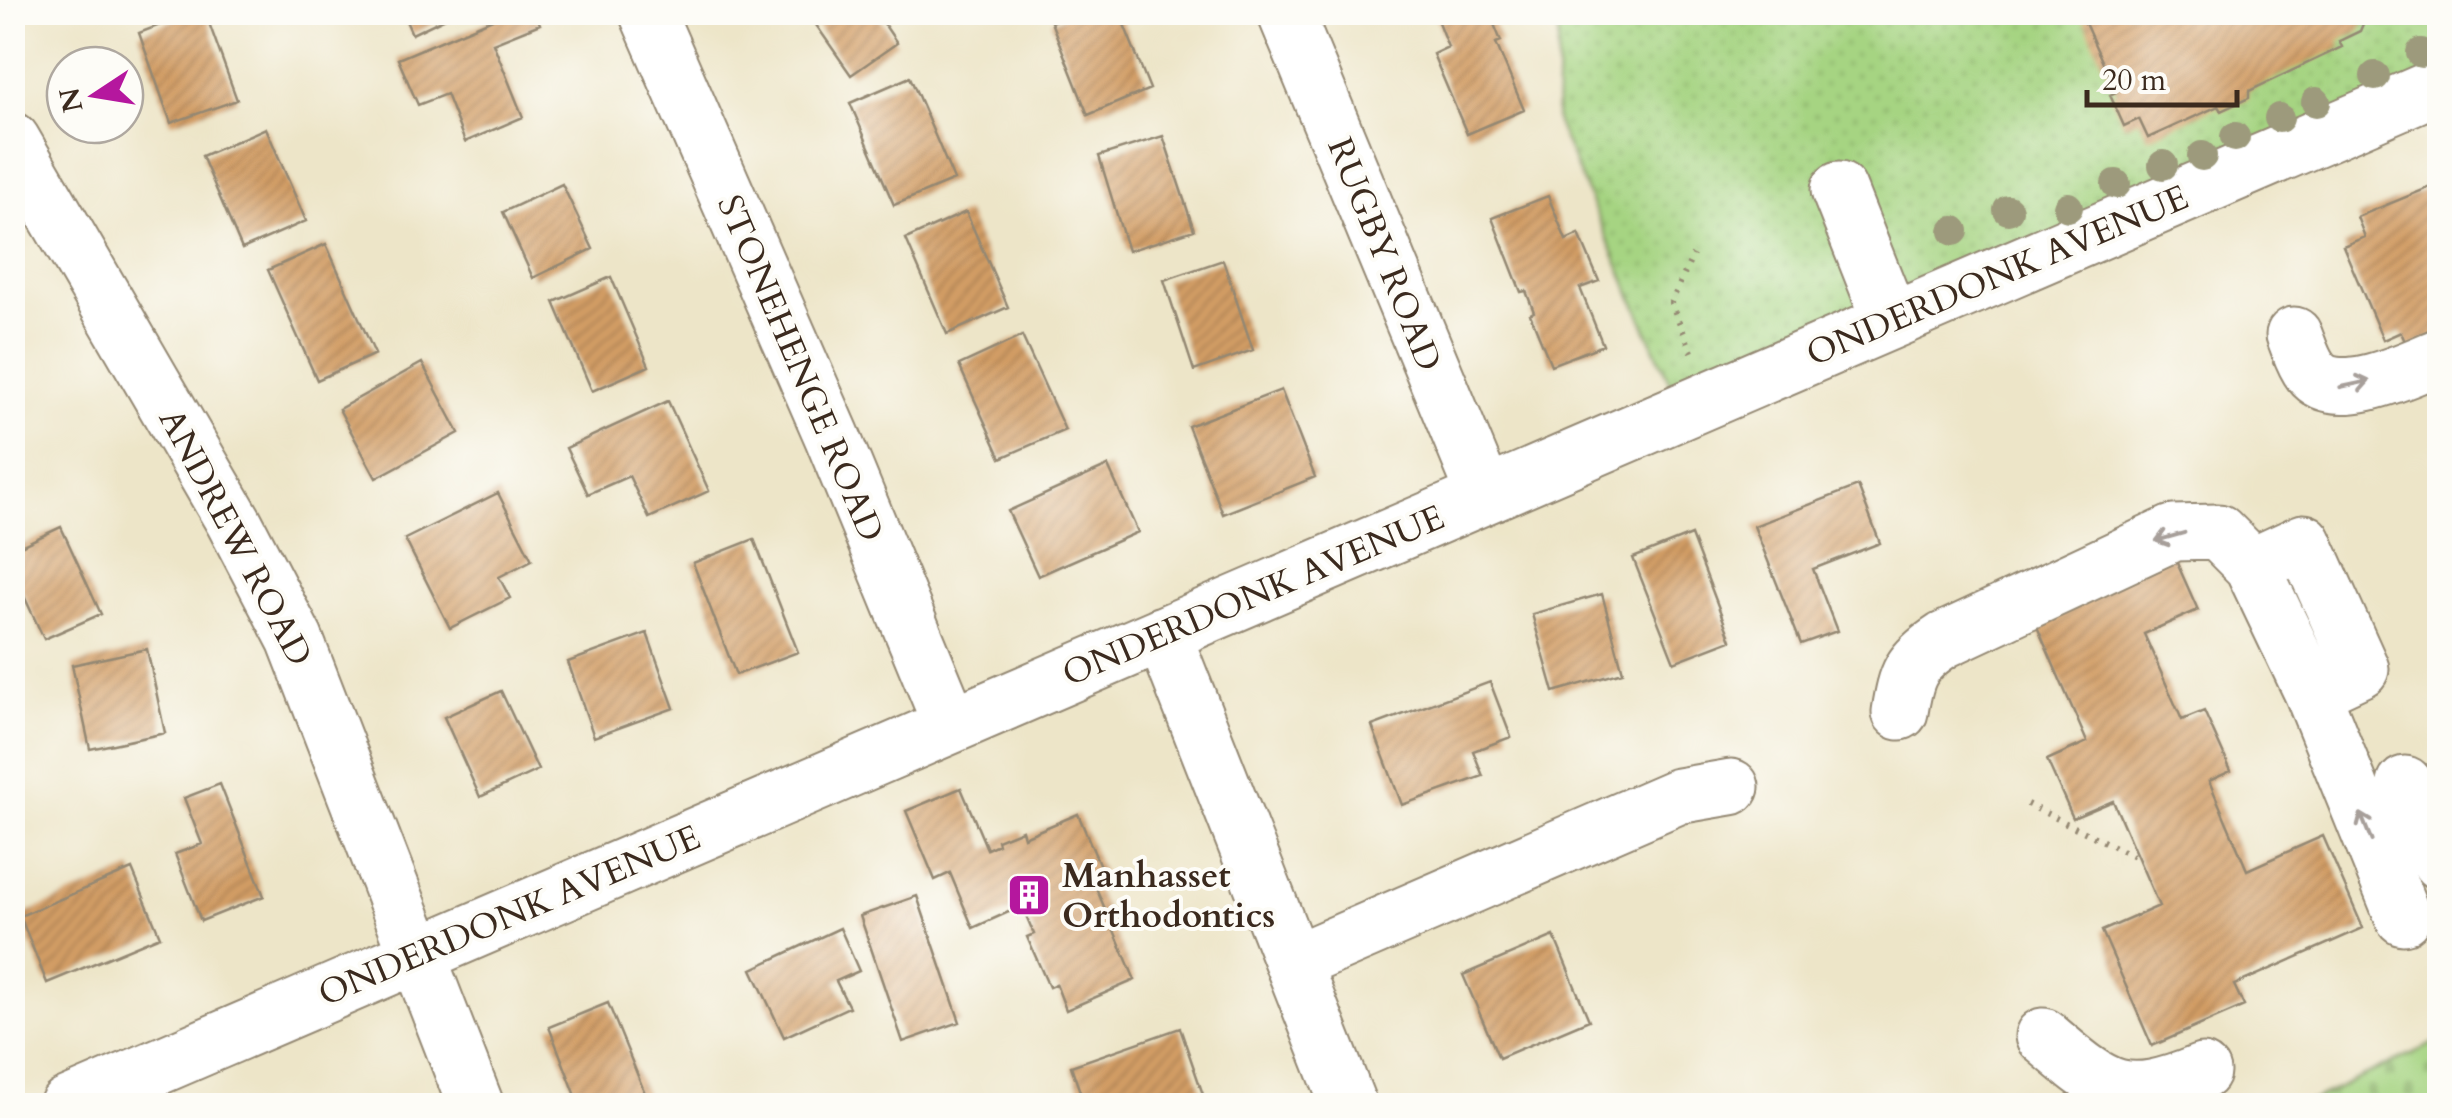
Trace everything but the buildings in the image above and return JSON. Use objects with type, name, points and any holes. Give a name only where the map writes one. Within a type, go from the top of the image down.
[{"type":"street","name":"STONEHENGE ROAD","points":[[647,12],[824,417],[951,726]]},
{"type":"street","name":"RUGBY ROAD","points":[[1285,12],[1485,496]]},
{"type":"street","name":"ONDERDONK AVENUE","points":[[66,1106],[2440,84]]},
{"type":"street","name":"ANDREW ROAD","points":[[12,140],[266,580],[326,715],[476,1106]]},
{"type":"street","points":[[1839,190],[1890,320]]},
{"type":"street","points":[[2294,335],[2311,373],[2326,384],[2344,388],[2440,356]]},
{"type":"street","points":[[1900,712],[1908,674],[1916,660],[1962,630],[2173,533],[2218,532],[2252,566],[2312,692],[2403,917]]},
{"type":"street","points":[[2252,566],[2304,542],[2362,669],[2312,692]]},
{"type":"street","points":[[1163,634],[1349,1106]]},
{"type":"street","points":[[2406,784],[2436,853]]},
{"type":"street","points":[[1293,963],[1678,796],[1731,787]]},
{"type":"street","points":[[2043,1036],[2084,1072],[2131,1091],[2168,1086],[2202,1072]]},
{"type":"path","points":[[1693,255],[1671,304],[1694,358]]},
{"type":"path","points":[[2027,804],[2138,858]]},
{"type":"green space","points":[[2439,12],[2439,70],[1679,404],[1556,121],[1559,13]]},
{"type":"green space","points":[[2439,1041],[2439,1105],[2302,1105]]},
{"type":"place","name":"Manhasset Orthodontics","points":[[1029,895]]}]
